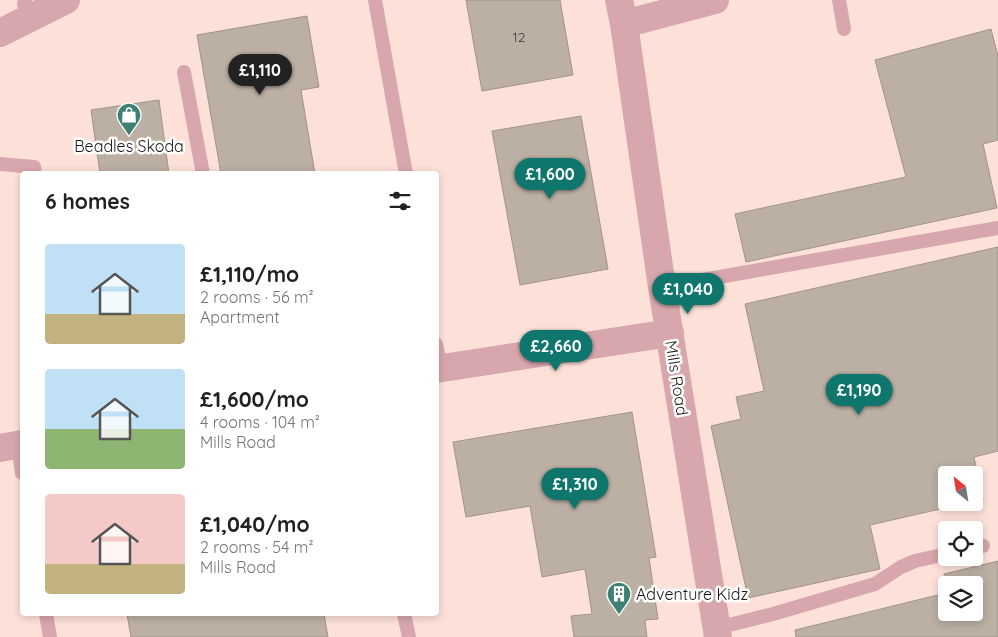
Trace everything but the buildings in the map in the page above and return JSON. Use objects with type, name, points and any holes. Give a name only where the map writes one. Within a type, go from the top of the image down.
[{"type":"street","points":[[0,34],[28,9],[66,0]]},
{"type":"street","points":[[622,12],[715,0]]},
{"type":"street","name":"Mills Road","points":[[622,12],[662,287],[718,632]]},
{"type":"street","points":[[439,361],[670,333]]},
{"type":"lane","points":[[375,0],[405,171]]},
{"type":"lane","points":[[839,0],[844,29]]},
{"type":"lane","points":[[184,72],[202,171]]},
{"type":"lane","points":[[0,164],[34,167],[35,171]]},
{"type":"lane","points":[[662,287],[998,228]]},
{"type":"lane","points":[[13,445],[20,467]]},
{"type":"lane","points":[[718,632],[876,584],[901,567],[915,561],[938,556]]},
{"type":"lane","points":[[46,616],[50,637]]},
{"type":"lane","points":[[404,616],[409,637]]},
{"type":"shaded area","points":[[0,0],[998,0],[998,637],[0,637]]},
{"type":"place","name":"Beadles Skoda","points":[[129,136]]},
{"type":"place","name":"Adventure Kidz","points":[[619,615]]}]
